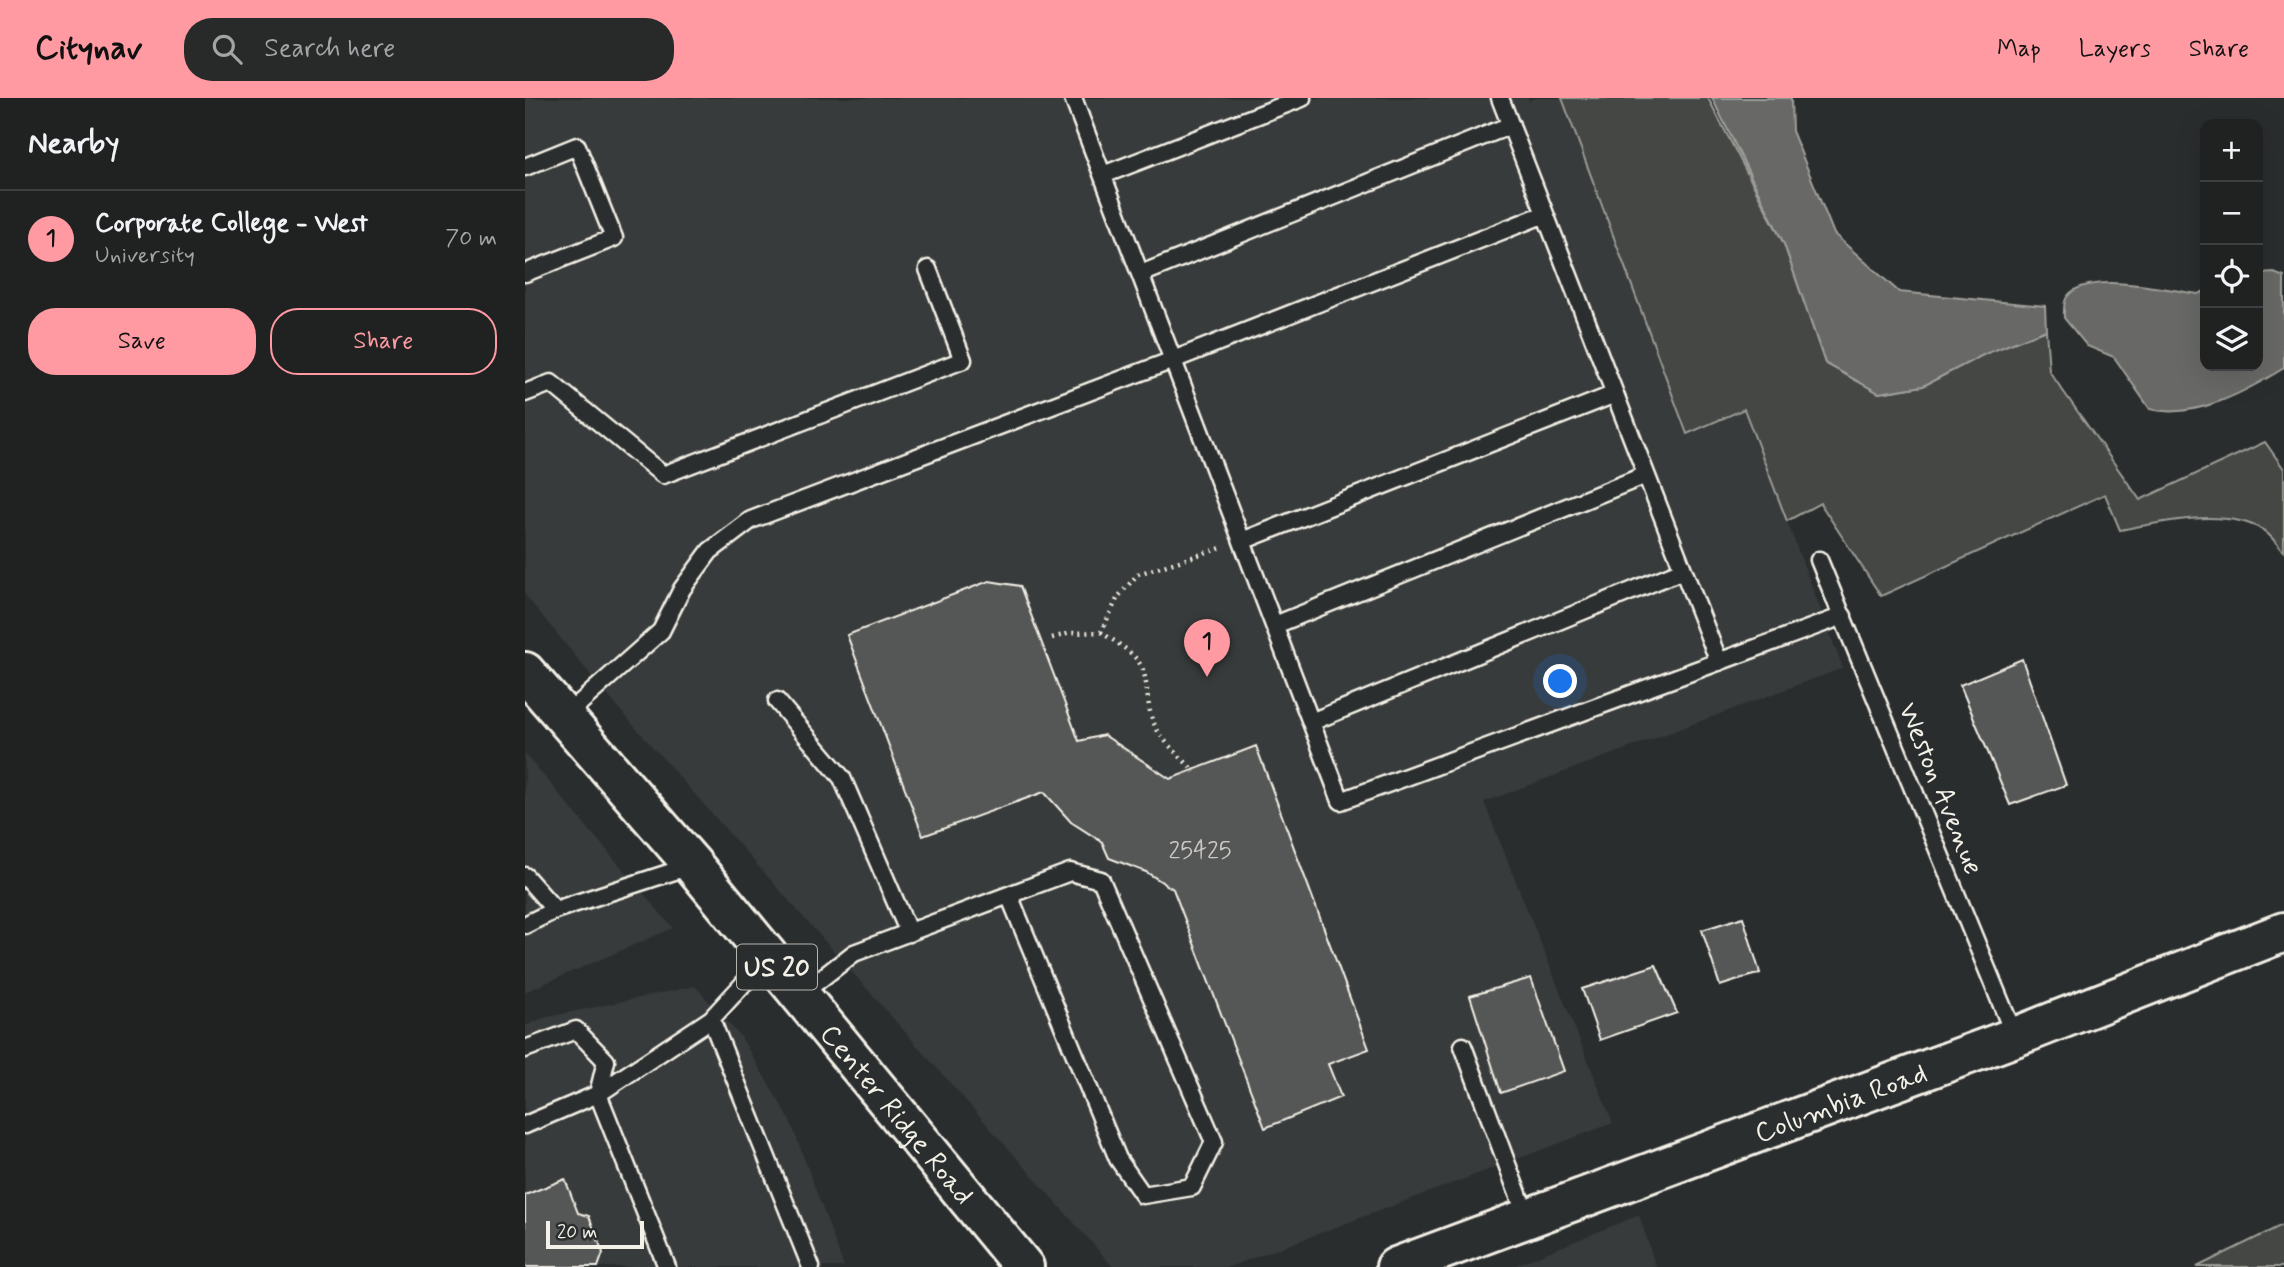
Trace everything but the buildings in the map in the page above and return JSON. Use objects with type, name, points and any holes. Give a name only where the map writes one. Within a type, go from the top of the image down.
[{"type":"main road","name":"Center Ridge Road","points":[[525,671],[693,865],[1024,1267]]},
{"type":"main road","name":"Columbia Road","points":[[1397,1267],[1434,1261],[1527,1218],[2015,1037],[2284,932]]},
{"type":"lane","points":[[1073,98],[1341,801],[1843,616]]},
{"type":"lane","points":[[1103,175],[1302,98]]},
{"type":"lane","points":[[1500,98],[1719,662]]},
{"type":"lane","points":[[1141,274],[1511,125]]},
{"type":"lane","points":[[525,167],[577,146],[614,238],[525,273]]},
{"type":"lane","points":[[564,717],[661,631],[683,589],[711,551],[751,520],[1173,360],[1545,214]]},
{"type":"lane","points":[[525,393],[551,383],[663,475],[963,360],[928,268]]},
{"type":"lane","points":[[1242,541],[1615,394]]},
{"type":"lane","points":[[1275,625],[1646,475]]},
{"type":"lane","name":"Weston Avenue","points":[[1819,560],[2015,1037]]},
{"type":"lane","points":[[1311,722],[1683,570]]},
{"type":"lane","points":[[777,701],[842,778],[909,933]]},
{"type":"lane","points":[[525,925],[555,910],[693,865]]},
{"type":"lane","points":[[800,995],[853,953],[1070,872],[1101,880],[1214,1142],[1192,1187],[1143,1195],[1118,1160],[1009,895]]},
{"type":"lane","points":[[525,876],[555,910]]},
{"type":"lane","points":[[525,1125],[599,1094],[711,1019],[768,957]]},
{"type":"lane","points":[[711,1019],[811,1267]]},
{"type":"lane","points":[[525,1049],[576,1030],[606,1061],[599,1094],[667,1267]]},
{"type":"lane","points":[[1463,1046],[1527,1218]]},
{"type":"path","points":[[1101,632],[1118,597],[1137,574],[1221,548]]},
{"type":"path","points":[[1052,638],[1072,633],[1101,632],[1137,660],[1144,673],[1153,722],[1163,740],[1180,754],[1194,772]]},
{"type":"shaded area","points":[[525,98],[1528,98],[1529,101],[1534,98],[1562,98],[1687,434],[1744,409],[1843,668],[1484,802],[1613,1123],[1229,1267],[1113,1267],[613,702],[525,595]]},
{"type":"shaded area","points":[[1562,98],[1708,98],[1784,244],[1825,363],[1879,393],[1923,386],[1985,353],[2046,330],[2049,371],[2140,500],[2265,442],[2284,469],[2284,552],[2264,531],[2229,519],[2192,519],[2120,530],[2105,494],[1881,596],[1820,503],[1787,521],[1744,409],[1687,434]]},
{"type":"shaded area","points":[[1712,98],[1791,98],[1792,131],[1834,234],[1899,292],[2045,306],[2046,330],[1985,354],[1923,386],[1879,393],[1825,363],[1784,244]]},
{"type":"shaded area","points":[[2274,273],[2284,277],[2284,368],[2254,386],[2202,407],[2167,411],[2150,409],[2114,357],[2087,346],[2064,318],[2067,297],[2077,289],[2091,285],[2128,284],[2200,293],[2200,371],[2263,371],[2263,274]]},
{"type":"shaded area","points":[[525,754],[673,928],[525,992]]},
{"type":"shaded area","points":[[695,986],[741,1037],[790,1120],[844,1267],[525,1267],[525,1026],[543,1018]]},
{"type":"shaded area","points":[[1639,1215],[1656,1267],[1511,1267]]},
{"type":"shaded area","points":[[2284,1224],[2284,1267],[2197,1267]]},
{"type":"place","name":"Corporate College - West","points":[[1207,677]]}]
